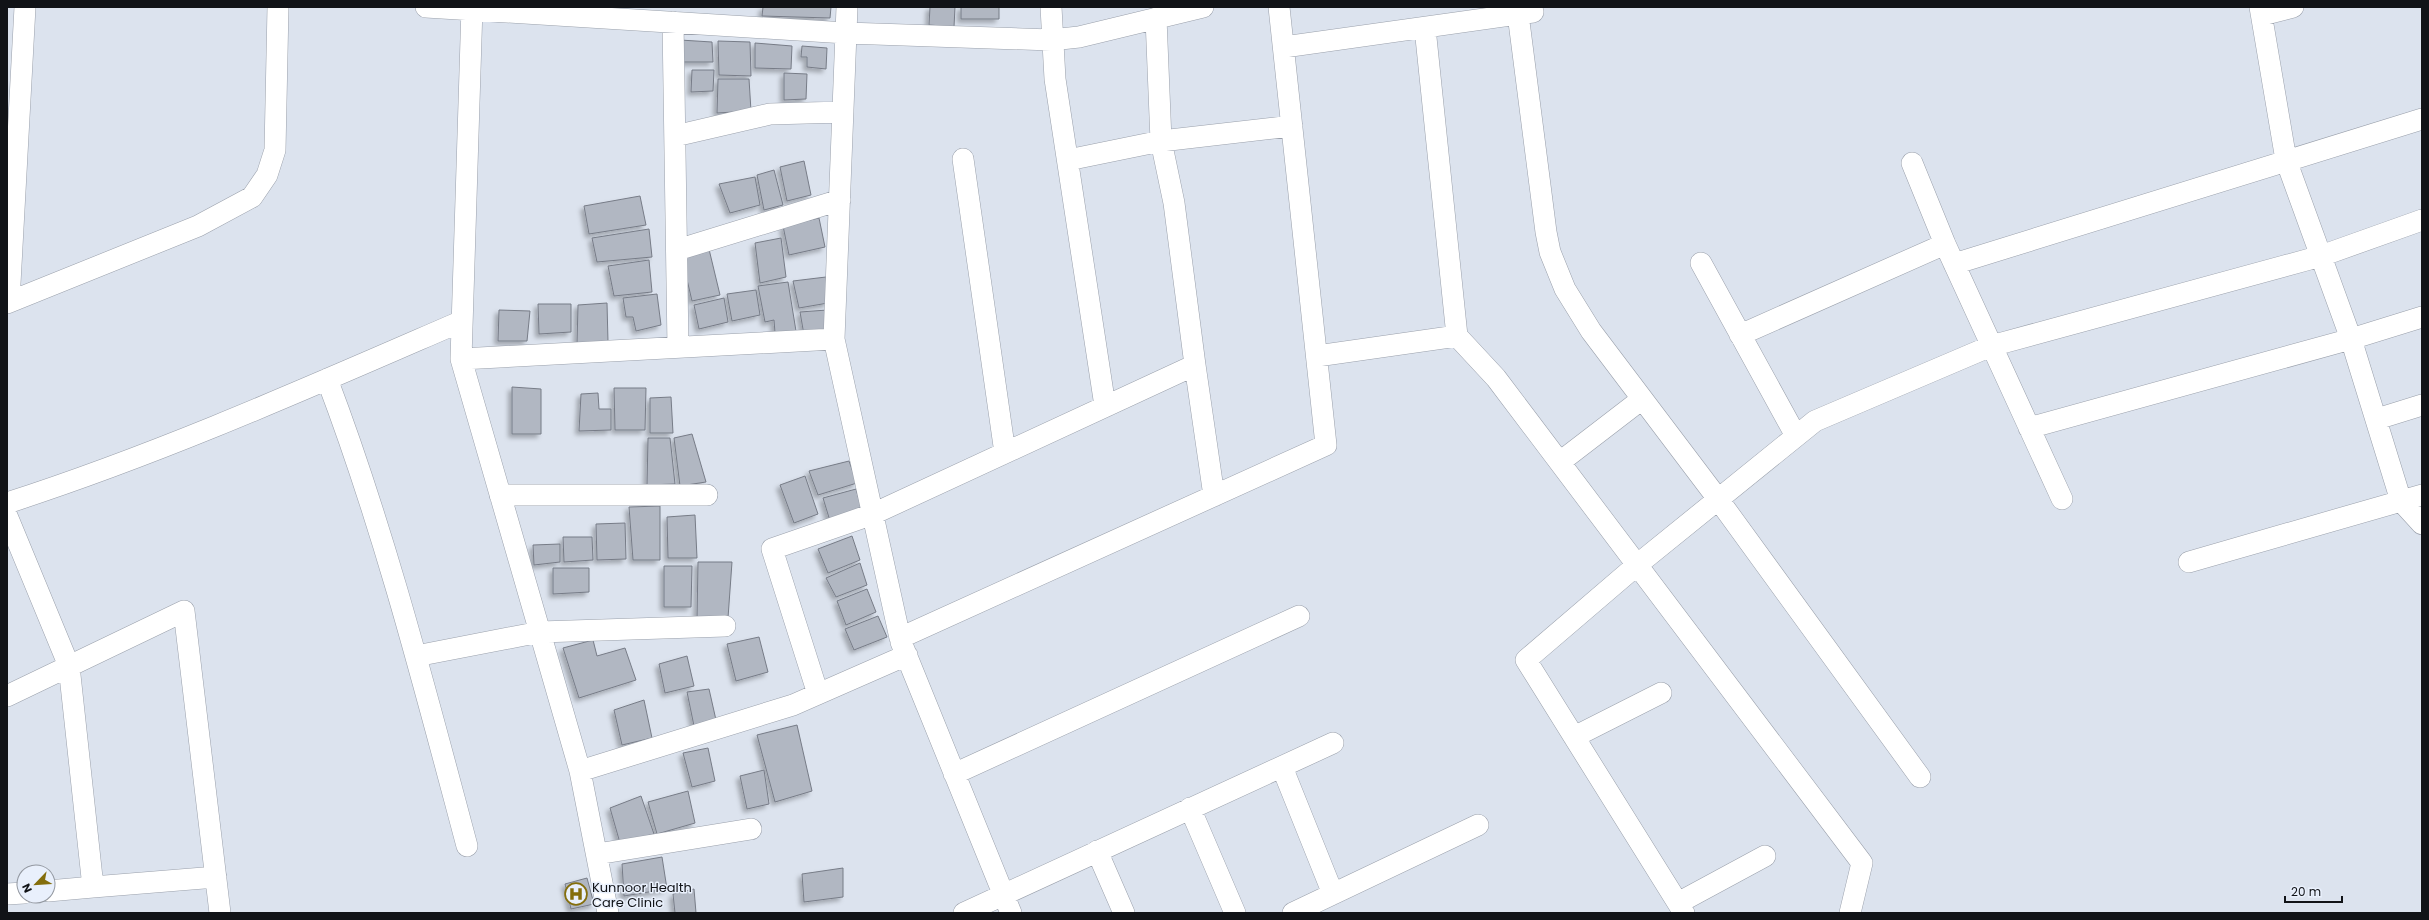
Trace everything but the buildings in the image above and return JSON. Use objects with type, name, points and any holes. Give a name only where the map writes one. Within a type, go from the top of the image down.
[{"type":"street","points":[[25,7],[8,303],[198,226],[252,196],[267,175],[275,150],[278,7]]},
{"type":"street","points":[[426,7],[472,8],[846,33],[1051,40],[1079,36],[1156,18],[1179,10],[1203,7]]},
{"type":"street","points":[[847,7],[834,339],[903,646],[1007,905]]},
{"type":"street","points":[[1051,7],[1051,40],[1105,406]]},
{"type":"street","points":[[580,771],[793,705],[818,694],[903,646],[1214,496],[1326,445],[1279,7]]},
{"type":"street","points":[[2293,7],[2261,11],[2286,160],[2351,339],[2402,501],[2422,524]]},
{"type":"street","points":[[472,8],[461,359],[580,771],[608,913]]},
{"type":"street","points":[[1284,48],[1425,28],[1525,11],[1546,232],[1550,252],[1565,289],[1576,309],[1718,499],[1920,777]]},
{"type":"street","points":[[1156,18],[1161,141],[1174,203],[1214,496]]},
{"type":"street","points":[[673,22],[678,347]]},
{"type":"street","points":[[1425,28],[1457,336],[1496,378],[1862,864],[1850,913]]},
{"type":"street","points":[[675,136],[770,114],[843,112]]},
{"type":"street","points":[[1954,264],[2422,118]]},
{"type":"street","points":[[1068,160],[1161,141],[1292,126]]},
{"type":"street","points":[[962,159],[1005,453]]},
{"type":"street","points":[[1912,163],[1945,244],[2062,499]]},
{"type":"street","points":[[677,250],[840,200]]},
{"type":"street","points":[[1765,856],[1681,908],[1526,660],[1637,565],[1815,421],[1991,346],[2321,256],[2422,220]]},
{"type":"street","points":[[1740,335],[1945,244]]},
{"type":"street","points":[[1701,263],[1796,436]]},
{"type":"street","points":[[2029,428],[2351,339],[2422,317]]},
{"type":"street","points":[[7,503],[89,476],[327,379],[462,321]]},
{"type":"street","points":[[1317,356],[1457,336]]},
{"type":"street","points":[[461,359],[834,339]]},
{"type":"street","points":[[818,694],[772,549],[873,514],[1195,365]]},
{"type":"street","points":[[327,379],[373,508],[416,656],[467,846]]},
{"type":"street","points":[[1560,462],[1642,399]]},
{"type":"street","points":[[2377,419],[2422,405]]},
{"type":"street","points":[[500,495],[706,495]]},
{"type":"street","points":[[2189,562],[2422,495]]},
{"type":"street","points":[[7,516],[12,543],[69,666],[93,887]]},
{"type":"street","points":[[7,696],[184,611],[220,913]]},
{"type":"street","points":[[954,774],[1298,616]]},
{"type":"street","points":[[416,656],[540,632],[725,626]]},
{"type":"street","points":[[1574,736],[1662,693]]},
{"type":"street","points":[[964,913],[1007,905],[1097,851],[1333,744]]},
{"type":"street","points":[[1282,767],[1333,894]]},
{"type":"street","points":[[1190,808],[1235,913]]},
{"type":"street","points":[[1294,913],[1478,824]]},
{"type":"street","points":[[597,854],[752,829]]},
{"type":"street","points":[[1097,851],[1124,913]]},
{"type":"street","points":[[56,890],[216,877]]},
{"type":"place","name":"Kunnoor Health Care Clinic","points":[[576,894]]}]
